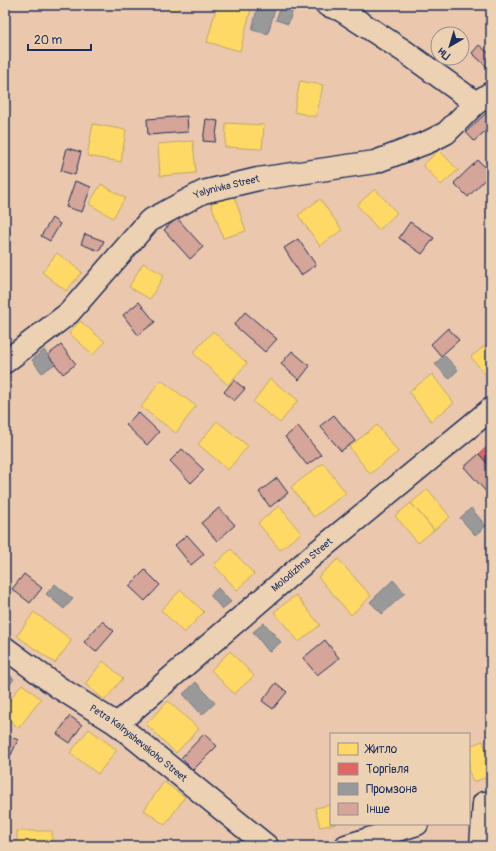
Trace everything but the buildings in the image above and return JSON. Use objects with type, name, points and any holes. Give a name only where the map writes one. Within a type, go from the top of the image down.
[{"type":"street","points":[[327,5],[341,10],[404,51],[484,98]]},
{"type":"street","name":"Yalynivka Street","points":[[5,362],[69,313],[149,221],[203,192],[258,179],[375,162],[428,142],[446,133],[484,98]]},
{"type":"street","name":"Molodizhna Street","points":[[117,724],[316,552],[491,409]]},
{"type":"street","name":"Petra Kalnyshevskoho Street","points":[[5,648],[58,687],[117,724],[267,846]]},
{"type":"street","points":[[481,804],[481,846]]},
{"type":"street","points":[[346,846],[414,825]]}]
